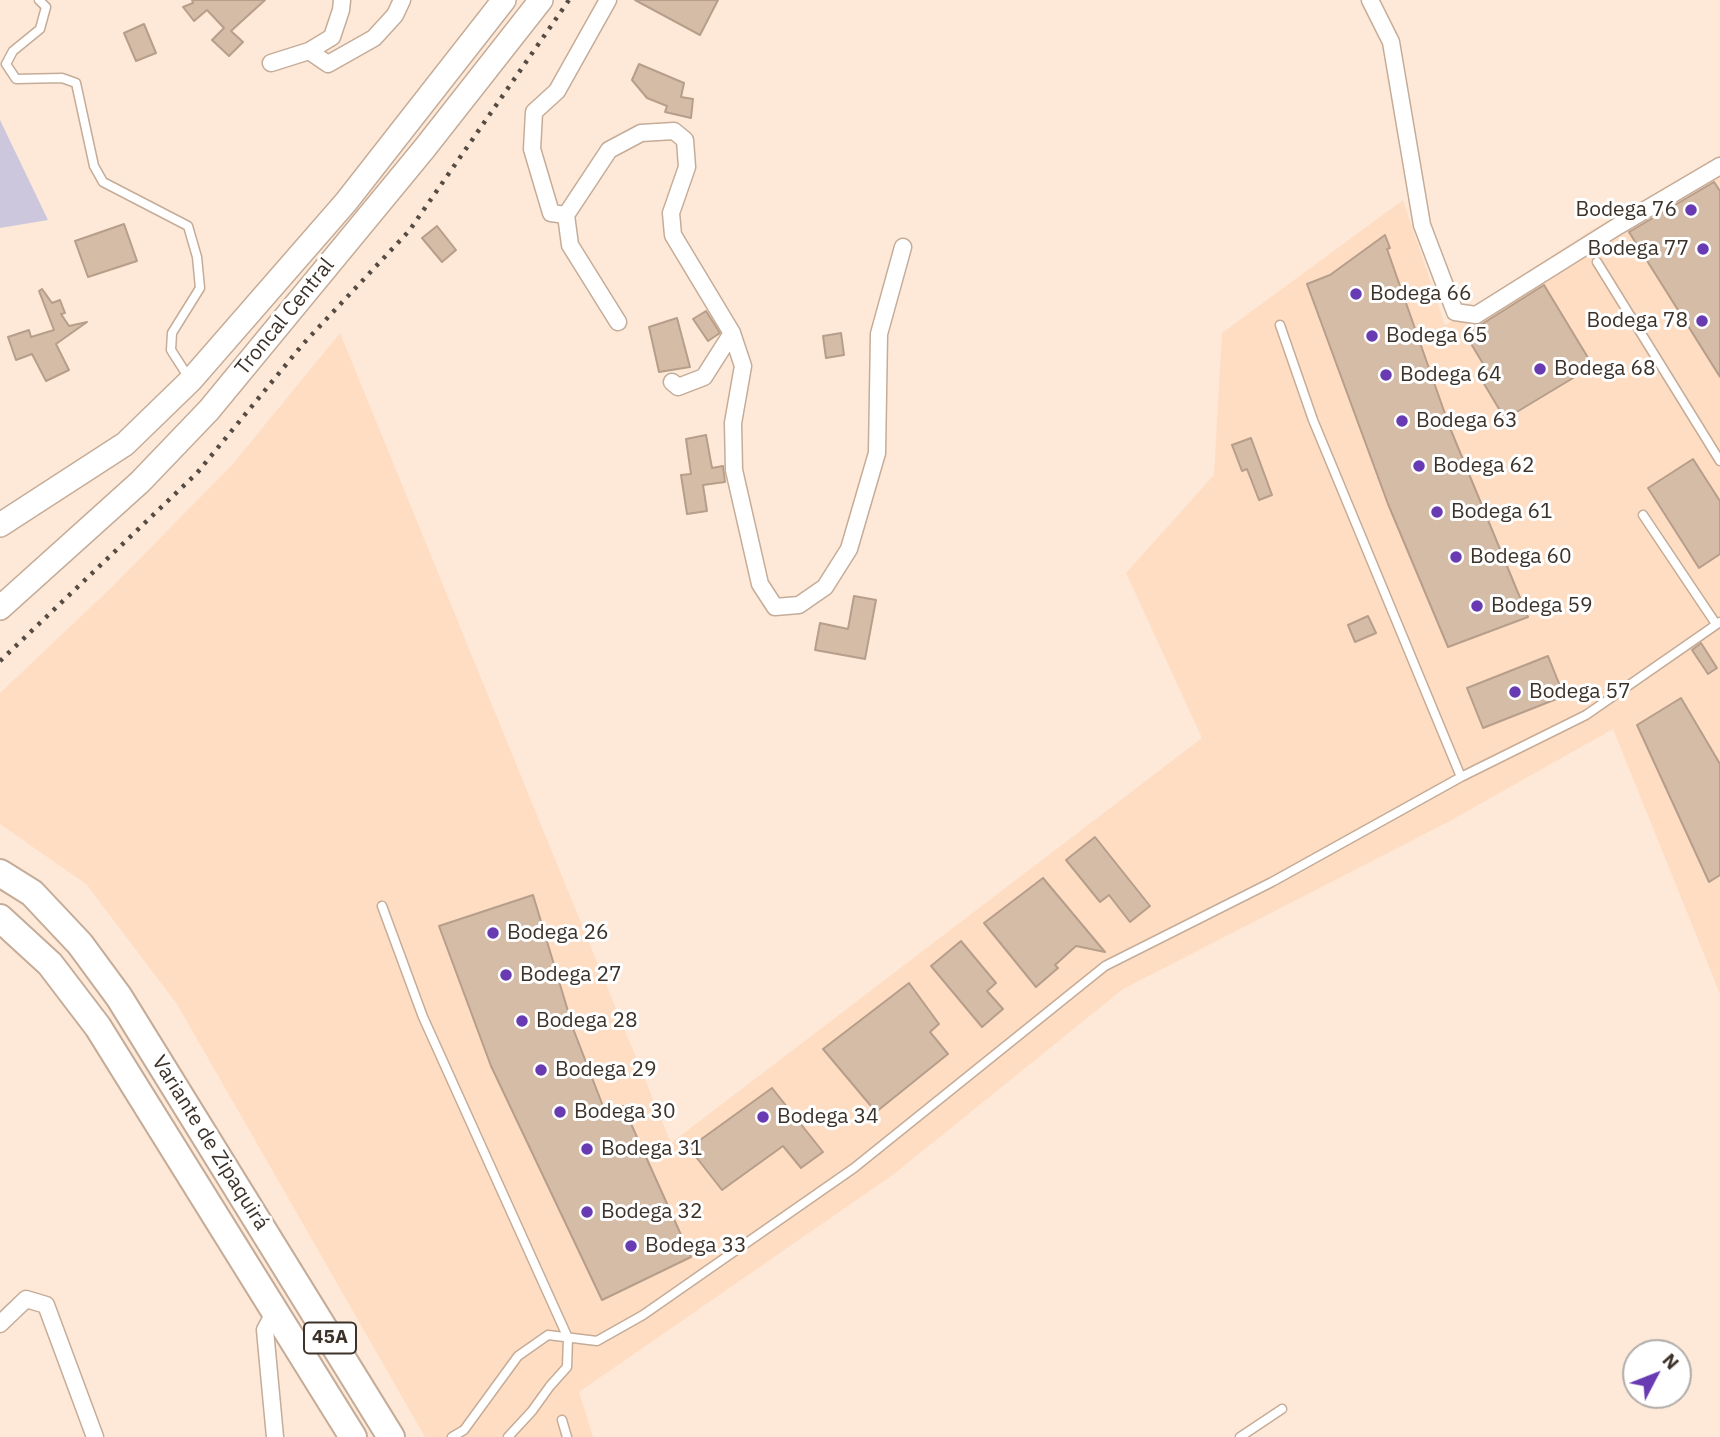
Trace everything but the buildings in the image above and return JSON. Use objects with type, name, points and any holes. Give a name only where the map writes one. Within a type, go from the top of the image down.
[{"type":"highway","name":"Variante de Zipaquirá","points":[[0,873],[32,893],[80,944],[111,986],[270,1238],[391,1437]]},
{"type":"highway","name":"Variante de Zipaquirá","points":[[0,918],[50,964],[98,1027],[353,1437]]},
{"type":"main road","name":"Troncal Central","points":[[0,525],[125,444],[191,380],[346,202],[504,0]]},
{"type":"main road","name":"Troncal Central","points":[[0,608],[140,482],[209,410],[432,139],[541,0]]},
{"type":"street","points":[[271,63],[309,51],[332,37],[342,0]]},
{"type":"street","points":[[309,51],[328,64],[374,38],[395,15],[402,0]]},
{"type":"street","points":[[566,215],[551,213],[532,149],[534,112],[557,91],[608,0]]},
{"type":"street","points":[[1370,0],[1391,42],[1422,225],[1455,312],[1476,315],[1720,166]]},
{"type":"street","points":[[618,322],[570,245],[566,215],[610,149],[641,132],[674,131],[685,141],[687,167],[671,213],[673,235],[732,333],[743,366],[733,423],[734,470],[760,584],[775,607],[799,605],[825,587],[849,549],[860,513],[877,453],[879,334],[903,247]]},
{"type":"street","points":[[672,382],[678,387],[704,377],[732,333]]},
{"type":"street","points":[[0,1324],[26,1299],[46,1305],[95,1437]]},
{"type":"street","points":[[275,1311],[265,1330],[275,1437]]},
{"type":"lane","points":[[39,0],[46,7],[40,29],[13,51],[6,64],[16,79],[62,78],[76,83],[94,166],[103,182],[188,226],[197,257],[200,289],[173,333],[171,351],[191,380]]},
{"type":"lane","points":[[1597,262],[1720,461]]},
{"type":"lane","points":[[1280,325],[1313,420],[1461,777]]},
{"type":"lane","points":[[452,1437],[464,1430],[518,1356],[548,1335],[597,1341],[643,1315],[854,1168],[1105,966],[1272,882],[1461,777],[1587,715],[1718,623],[1643,515]]},
{"type":"lane","points":[[382,906],[423,1017],[568,1338],[567,1367],[508,1437]]},
{"type":"lane","points":[[1240,1437],[1282,1409]]},
{"type":"lane","points":[[562,1420],[567,1437]]},
{"type":"shaded area","points":[[0,120],[48,220],[0,228]]},
{"type":"shaded area","points":[[1720,155],[1720,994],[1613,729],[1448,822],[1123,989],[894,1174],[579,1392],[593,1437],[425,1437],[177,1004],[86,884],[0,824],[0,693],[111,588],[232,465],[340,333],[671,1143],[1202,738],[1126,573],[1214,475],[1222,333],[1403,200],[1445,325],[1593,229]]},
{"type":"railway","points":[[0,661],[197,473],[303,344],[409,231],[569,0]]},
{"type":"place","name":"Bodega 76","points":[[1691,210]]},
{"type":"place","name":"Bodega 77","points":[[1703,249]]},
{"type":"place","name":"Bodega 66","points":[[1356,294]]},
{"type":"place","name":"Bodega 78","points":[[1702,321]]},
{"type":"place","name":"Bodega 65","points":[[1372,336]]},
{"type":"place","name":"Bodega 68","points":[[1540,369]]},
{"type":"place","name":"Bodega 64","points":[[1386,375]]},
{"type":"place","name":"Bodega 63","points":[[1402,421]]},
{"type":"place","name":"Bodega 62","points":[[1419,466]]},
{"type":"place","name":"Bodega 61","points":[[1437,512]]},
{"type":"place","name":"Bodega 60","points":[[1456,557]]},
{"type":"place","name":"Bodega 59","points":[[1477,606]]},
{"type":"place","name":"Bodega 57","points":[[1515,692]]},
{"type":"place","name":"Bodega 26","points":[[493,933]]},
{"type":"place","name":"Bodega 27","points":[[506,975]]},
{"type":"place","name":"Bodega 28","points":[[522,1021]]},
{"type":"place","name":"Bodega 29","points":[[541,1070]]},
{"type":"place","name":"Bodega 30","points":[[560,1112]]},
{"type":"place","name":"Bodega 34","points":[[763,1117]]},
{"type":"place","name":"Bodega 31","points":[[587,1149]]},
{"type":"place","name":"Bodega 32","points":[[587,1212]]},
{"type":"place","name":"Bodega 33","points":[[631,1246]]}]
